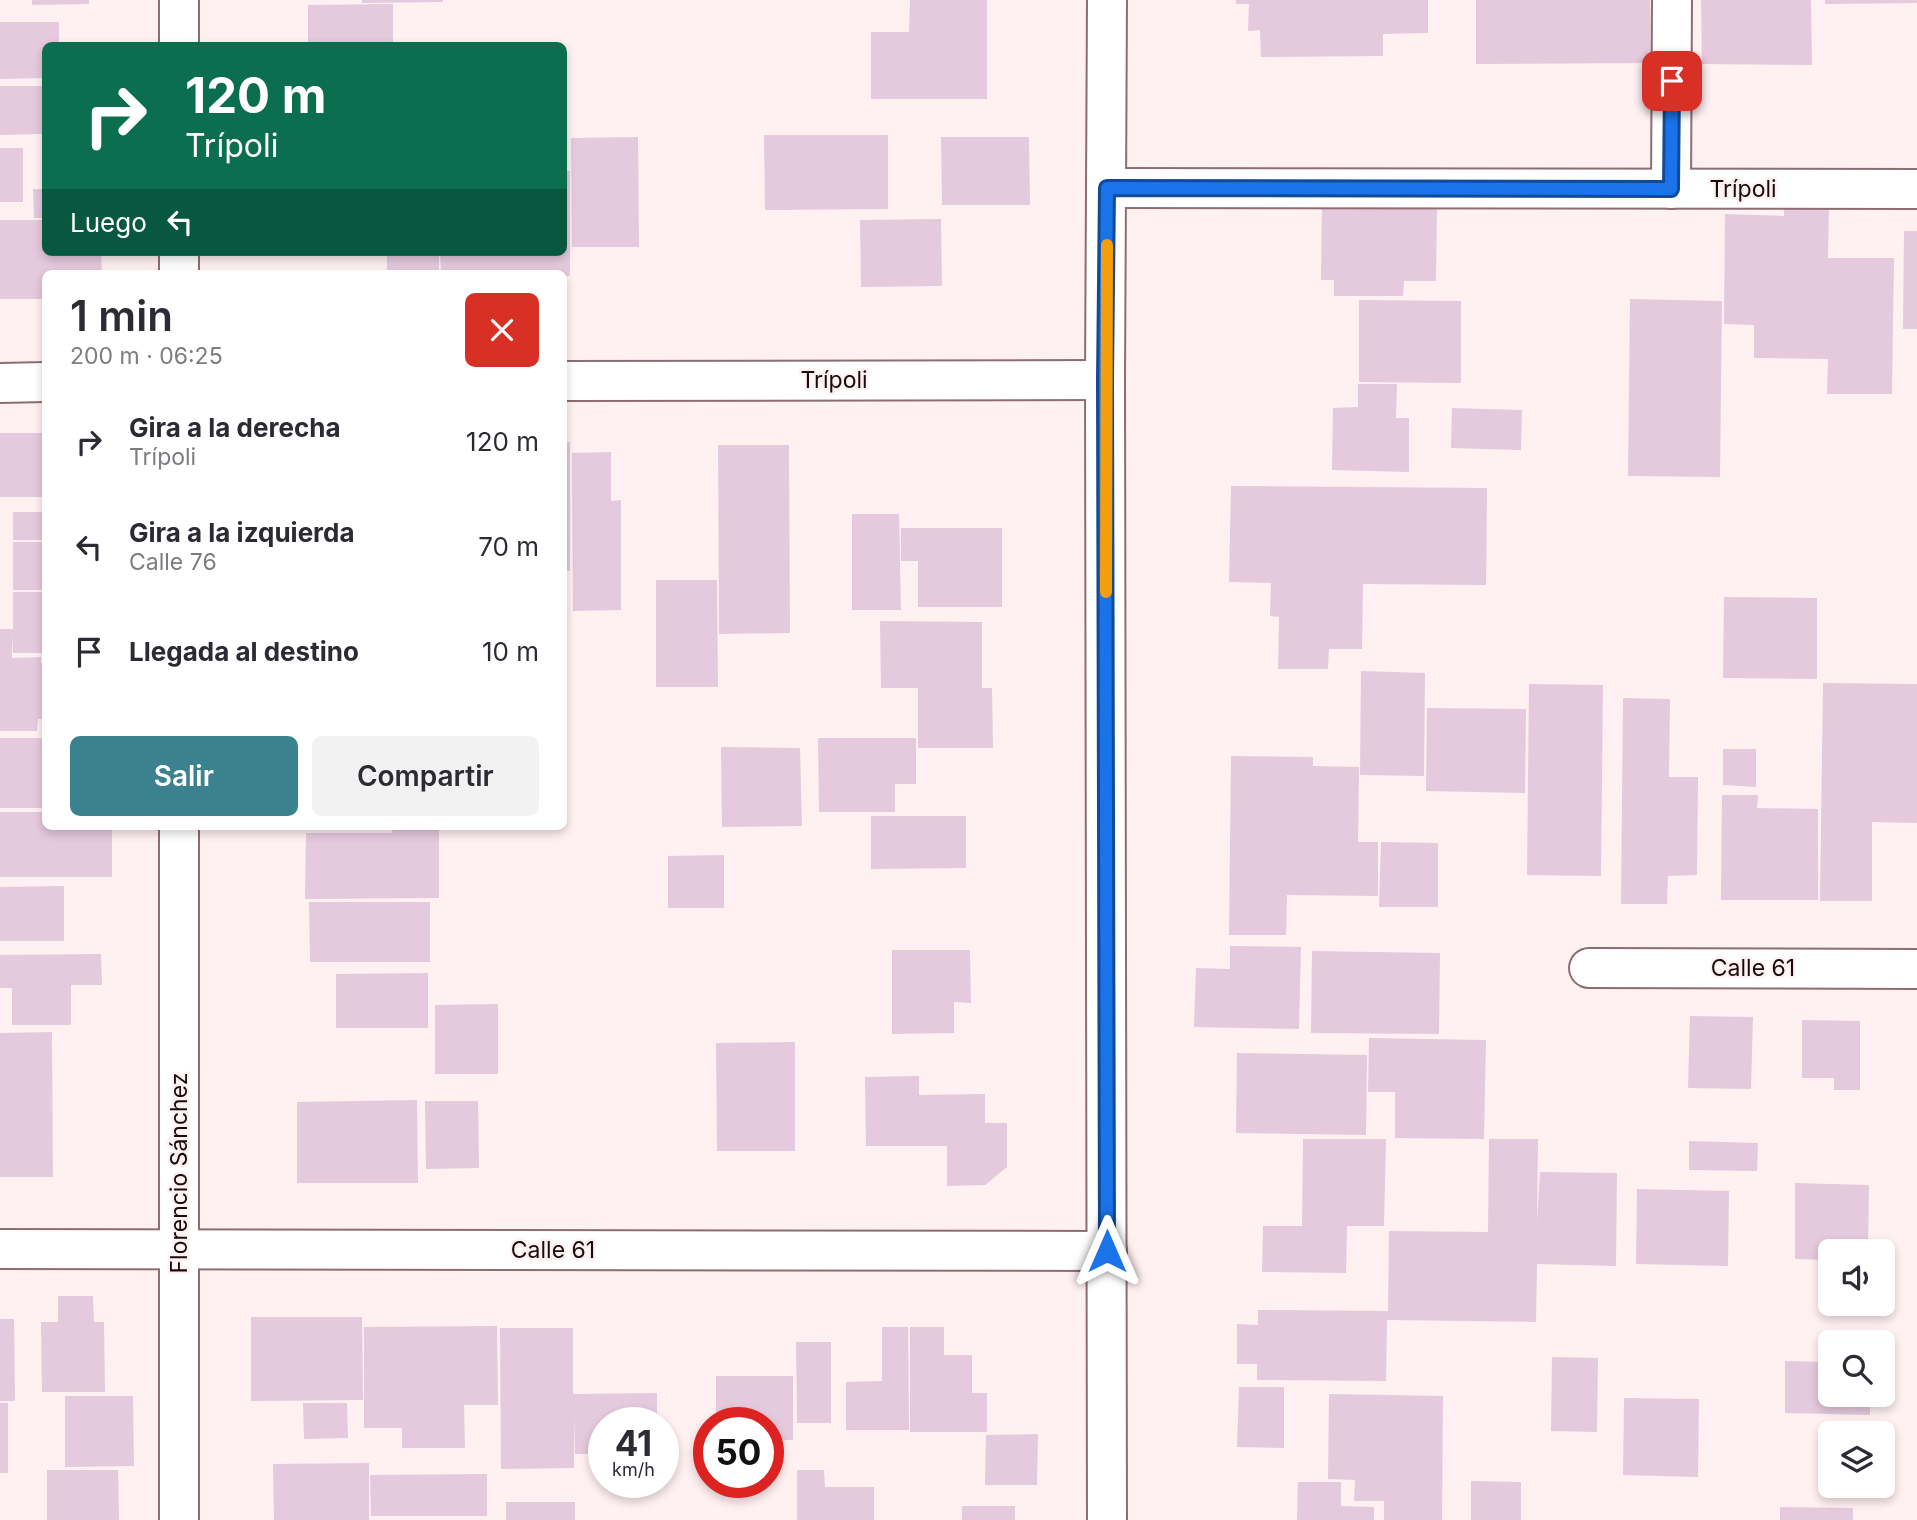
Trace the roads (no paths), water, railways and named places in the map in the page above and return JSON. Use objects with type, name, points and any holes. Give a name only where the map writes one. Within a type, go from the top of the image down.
[{"type":"street","points":[[179,0],[179,42]]},
{"type":"street","points":[[1107,0],[1107,1520]]},
{"type":"street","points":[[1671,189],[1672,0]]},
{"type":"street","name":"Trípoli","points":[[1107,188],[1917,189]]},
{"type":"street","name":"Trípoli","points":[[567,381],[1105,380]]},
{"type":"street","points":[[0,383],[42,383]]},
{"type":"street","name":"Florencio Sánchez","points":[[178,1520],[179,830]]},
{"type":"street","name":"Calle 61","points":[[1589,968],[1917,968]]},
{"type":"street","name":"Calle 61","points":[[0,1249],[1107,1251]]}]
